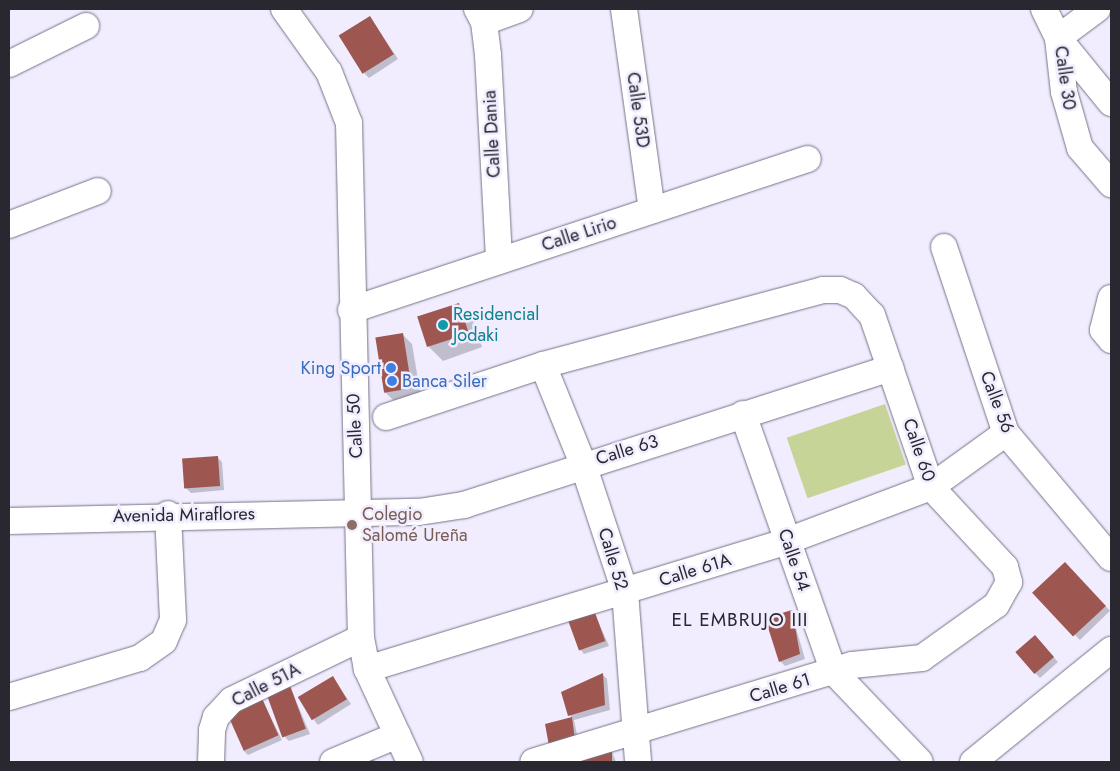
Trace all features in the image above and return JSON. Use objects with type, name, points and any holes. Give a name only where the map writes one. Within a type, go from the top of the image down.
[{"type":"street","name":"Calle 50","points":[[284,9],[329,72],[349,124],[351,310],[360,512],[361,638],[367,669],[410,762]]},
{"type":"street","points":[[480,15],[520,9]]},
{"type":"street","name":"Calle 53D","points":[[624,9],[652,210]]},
{"type":"street","points":[[1044,9],[1058,38],[1097,9]]},
{"type":"street","name":"Calle Dania","points":[[480,15],[499,261]]},
{"type":"street","points":[[9,64],[86,26]]},
{"type":"street","name":"Calle 30","points":[[1058,38],[1111,103]]},
{"type":"street","name":"Calle 30","points":[[1058,38],[1064,92],[1080,148],[1111,184]]},
{"type":"street","name":"Calle Lirio","points":[[351,310],[808,159]]},
{"type":"street","points":[[9,225],[98,191]]},
{"type":"street","name":"Calle 56","points":[[944,247],[1006,433],[1111,558]]},
{"type":"street","name":"Calle 60","points":[[543,365],[823,290],[854,296],[872,315],[931,487],[1005,566],[1007,588]]},
{"type":"street","points":[[1111,298],[1103,330],[1111,340]]},
{"type":"street","points":[[386,417],[543,365]]},
{"type":"street","name":"Calle 52","points":[[543,365],[583,464],[625,592],[638,762]]},
{"type":"street","name":"Calle 63","points":[[360,512],[418,512],[464,505],[583,464],[891,368]]},
{"type":"street","name":"Calle 54","points":[[743,414],[834,672],[920,762]]},
{"type":"street","name":"Calle 61A","points":[[367,669],[625,592],[787,541],[931,487],[1006,433]]},
{"type":"street","name":"Avenida Miraflores","points":[[9,521],[168,514],[360,512]]},
{"type":"street","points":[[9,697],[140,658],[164,641],[173,620],[168,514]]},
{"type":"street","name":"Calle 61","points":[[533,762],[868,662],[922,658],[996,605],[1007,588]]},
{"type":"street","name":"Calle 51A","points":[[211,762],[212,730],[216,717],[232,700],[361,638]]},
{"type":"street","points":[[973,762],[1111,650]]},
{"type":"street","points":[[332,762],[398,735]]},
{"type":"green space","points":[[885,404],[906,465],[808,498],[787,438]]},
{"type":"building","points":[[370,16],[394,54],[362,74],[339,36]]},
{"type":"building","name":"Residencial Jodaki","points":[[459,303],[469,333],[427,347],[417,317]]},
{"type":"building","points":[[403,333],[412,388],[384,393],[375,337]]},
{"type":"building","points":[[218,456],[220,486],[184,488],[182,459]]},
{"type":"building","points":[[1065,562],[1106,606],[1073,637],[1032,593]]},
{"type":"building","points":[[594,610],[605,641],[579,651],[568,620]]},
{"type":"building","points":[[792,610],[800,654],[779,662],[765,618]]},
{"type":"building","points":[[1035,635],[1054,657],[1034,674],[1015,652]]},
{"type":"building","points":[[603,673],[605,705],[568,716],[561,692]]},
{"type":"building","points":[[333,676],[347,699],[312,720],[298,697]]},
{"type":"building","points":[[288,680],[306,729],[282,737],[265,689]]},
{"type":"building","points":[[261,696],[278,735],[244,751],[226,711]]},
{"type":"building","points":[[572,717],[575,740],[549,746],[545,724]]},
{"type":"building","points":[[612,748],[612,762],[577,762]]},
{"type":"place","name":"Residencial Jodaki","points":[[443,325]]},
{"type":"place","name":"King Sport","points":[[391,368]]},
{"type":"place","name":"Banca Siler","points":[[392,381]]},
{"type":"place","name":"Colegio Salomé Ureña","points":[[352,525]]},
{"type":"district","name":"EL EMBRUJO III","points":[[740,620]]}]
